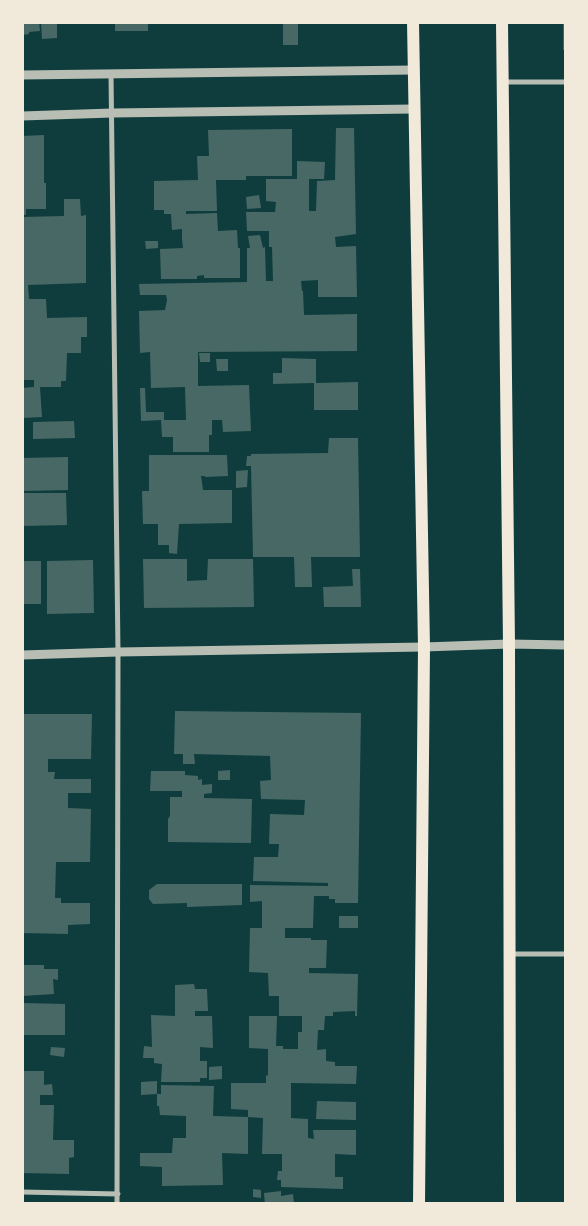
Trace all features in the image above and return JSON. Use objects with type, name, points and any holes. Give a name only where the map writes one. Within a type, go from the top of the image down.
[{"type":"main road","points":[[412,22],[424,647],[419,1204]]},
{"type":"main road","points":[[502,22],[509,644],[510,1204]]},
{"type":"street","points":[[22,75],[413,70]]},
{"type":"street","points":[[111,74],[118,652],[117,1204]]},
{"type":"street","points":[[504,82],[566,82]]},
{"type":"street","points":[[22,116],[112,112],[414,109]]},
{"type":"street","points":[[22,655],[509,644],[566,645]]},
{"type":"street","points":[[509,954],[566,954]]},
{"type":"street","points":[[22,1192],[118,1194]]},
{"type":"building","points":[[22,22],[39,22],[40,31],[22,35]]},
{"type":"building","points":[[41,22],[57,22],[57,38],[42,39]]},
{"type":"building","points":[[115,22],[148,22],[148,31],[115,31]]},
{"type":"building","points":[[283,22],[298,22],[298,45],[283,45]]},
{"type":"building","points":[[563,22],[566,22],[566,50],[563,50]]},
{"type":"building","points":[[336,128],[354,128],[356,234],[335,237],[336,247],[356,246],[357,297],[318,297],[318,280],[301,281],[304,315],[357,314],[357,351],[198,352],[198,386],[249,385],[251,431],[223,432],[222,420],[212,420],[212,435],[209,435],[209,452],[173,452],[173,437],[162,437],[161,420],[141,421],[140,388],[145,388],[146,412],[164,412],[164,420],[186,420],[185,387],[151,388],[150,352],[140,353],[139,311],[165,310],[167,300],[166,295],[140,295],[139,284],[247,282],[247,248],[250,248],[248,236],[260,235],[263,248],[265,247],[266,281],[273,281],[272,247],[269,247],[269,231],[247,231],[246,212],[275,212],[276,202],[266,201],[266,179],[297,179],[297,161],[325,162],[324,179],[309,179],[309,211],[316,211],[317,181],[335,180]]},
{"type":"building","points":[[292,129],[292,176],[246,176],[246,180],[216,180],[217,211],[186,211],[186,214],[217,213],[218,231],[237,230],[238,248],[240,248],[240,278],[204,278],[204,275],[197,276],[197,279],[161,279],[160,249],[183,248],[182,229],[172,230],[171,214],[164,214],[164,210],[154,210],[154,181],[198,180],[197,156],[209,156],[208,130]]},
{"type":"building","points":[[44,135],[46,209],[26,209],[26,215],[22,215],[22,136]]},
{"type":"building","points":[[259,195],[261,208],[247,209],[246,197]]},
{"type":"building","points":[[64,199],[80,199],[81,216],[86,215],[86,283],[28,285],[29,299],[46,299],[47,318],[87,317],[87,337],[81,337],[81,353],[67,353],[66,381],[61,381],[61,387],[40,387],[42,417],[22,418],[22,388],[34,387],[34,380],[22,380],[22,217],[64,216]]},
{"type":"building","points":[[145,241],[158,241],[158,248],[146,249]]},
{"type":"building","points":[[199,353],[210,353],[210,362],[200,362]]},
{"type":"building","points":[[282,358],[316,359],[316,383],[358,382],[358,410],[314,410],[314,383],[273,384],[273,373],[282,373]]},
{"type":"building","points":[[216,359],[228,359],[228,371],[217,371]]},
{"type":"building","points":[[74,421],[75,438],[33,439],[33,422]]},
{"type":"building","points":[[329,438],[358,438],[360,557],[311,557],[312,587],[295,587],[294,557],[253,557],[251,466],[246,466],[247,456],[251,456],[251,454],[328,453]]},
{"type":"building","points":[[149,455],[227,455],[228,476],[201,476],[203,490],[232,490],[232,523],[179,524],[177,554],[169,553],[169,545],[158,545],[158,524],[143,524],[142,491],[149,491]]},
{"type":"building","points":[[68,457],[68,490],[22,491],[22,458]]},
{"type":"building","points":[[248,470],[247,487],[236,488],[236,471]]},
{"type":"building","points":[[22,493],[66,493],[67,525],[22,526]]},
{"type":"building","points":[[143,559],[187,559],[187,581],[207,580],[208,559],[253,559],[254,607],[144,608]]},
{"type":"building","points":[[93,560],[94,613],[47,614],[47,561]]},
{"type":"building","points":[[22,561],[41,561],[41,604],[22,604]]},
{"type":"building","points":[[352,569],[360,569],[361,607],[324,607],[323,587],[353,586]]},
{"type":"building","points":[[175,711],[361,713],[358,903],[335,903],[335,899],[329,899],[329,896],[314,896],[313,928],[285,928],[285,938],[327,940],[326,968],[309,968],[309,973],[358,974],[357,1016],[355,1016],[355,1011],[333,1012],[333,1016],[325,1016],[324,1030],[318,1030],[317,1050],[326,1049],[326,1061],[335,1062],[335,1066],[357,1066],[356,1084],[291,1083],[291,1118],[308,1119],[308,1138],[314,1139],[313,1130],[356,1130],[356,1155],[335,1154],[335,1177],[343,1177],[343,1189],[281,1187],[281,1180],[277,1180],[278,1171],[282,1171],[282,1154],[262,1154],[263,1118],[248,1117],[248,1110],[231,1109],[231,1083],[266,1083],[266,1075],[268,1076],[268,1049],[249,1048],[249,1016],[277,1016],[276,1046],[283,1046],[283,1049],[298,1049],[298,1032],[302,1032],[302,1016],[279,1016],[279,996],[269,996],[268,973],[249,972],[250,928],[262,928],[262,901],[250,902],[250,885],[328,886],[328,883],[253,881],[254,857],[278,857],[279,844],[269,844],[270,814],[304,815],[305,800],[261,799],[260,781],[271,780],[270,756],[194,754],[195,764],[183,764],[183,754],[174,754]]},
{"type":"building","points":[[22,714],[92,714],[91,759],[48,759],[48,772],[55,772],[54,779],[91,779],[91,793],[68,793],[68,808],[91,809],[90,862],[56,862],[55,898],[61,898],[61,903],[90,903],[90,924],[68,925],[68,934],[22,933]]},
{"type":"building","points":[[230,770],[230,780],[218,780],[218,771]]},
{"type":"building","points":[[151,771],[185,771],[185,775],[198,776],[198,780],[202,779],[202,785],[212,784],[212,793],[204,794],[204,798],[252,799],[251,843],[168,842],[170,797],[182,797],[182,791],[150,791]]},
{"type":"building","points":[[157,884],[242,884],[242,905],[187,907],[187,903],[153,904],[149,899],[149,890]]},
{"type":"building","points":[[339,916],[358,916],[358,928],[339,928]]},
{"type":"building","points":[[22,965],[44,965],[44,969],[58,969],[58,980],[53,979],[54,994],[22,996]]},
{"type":"building","points":[[194,984],[195,989],[207,989],[208,1011],[195,1011],[195,1016],[212,1016],[213,1048],[200,1047],[200,1061],[207,1061],[207,1078],[200,1078],[200,1082],[161,1082],[162,1064],[154,1063],[154,1058],[143,1058],[144,1046],[152,1047],[151,1015],[175,1016],[175,985]]},
{"type":"building","points":[[22,1003],[65,1004],[65,1035],[22,1035]]},
{"type":"building","points":[[51,1047],[65,1048],[64,1057],[50,1055]]},
{"type":"building","points":[[222,1066],[222,1079],[209,1080],[209,1067]]},
{"type":"building","points":[[22,1071],[44,1071],[44,1085],[52,1084],[53,1095],[40,1095],[40,1105],[54,1105],[53,1140],[74,1140],[74,1157],[69,1158],[69,1174],[22,1173]]},
{"type":"building","points":[[157,1081],[157,1094],[141,1095],[141,1082]]},
{"type":"building","points":[[161,1085],[214,1086],[213,1116],[248,1117],[248,1154],[222,1153],[223,1185],[162,1186],[162,1167],[140,1166],[140,1153],[172,1153],[173,1138],[186,1138],[186,1116],[160,1115],[159,1106],[157,1106],[157,1094],[161,1094]]},
{"type":"building","points":[[317,1101],[356,1102],[356,1120],[316,1119]]},
{"type":"building","points":[[253,1189],[261,1190],[261,1198],[253,1197]]},
{"type":"building","points":[[281,1191],[281,1196],[293,1194],[294,1204],[265,1204],[264,1193]]}]
